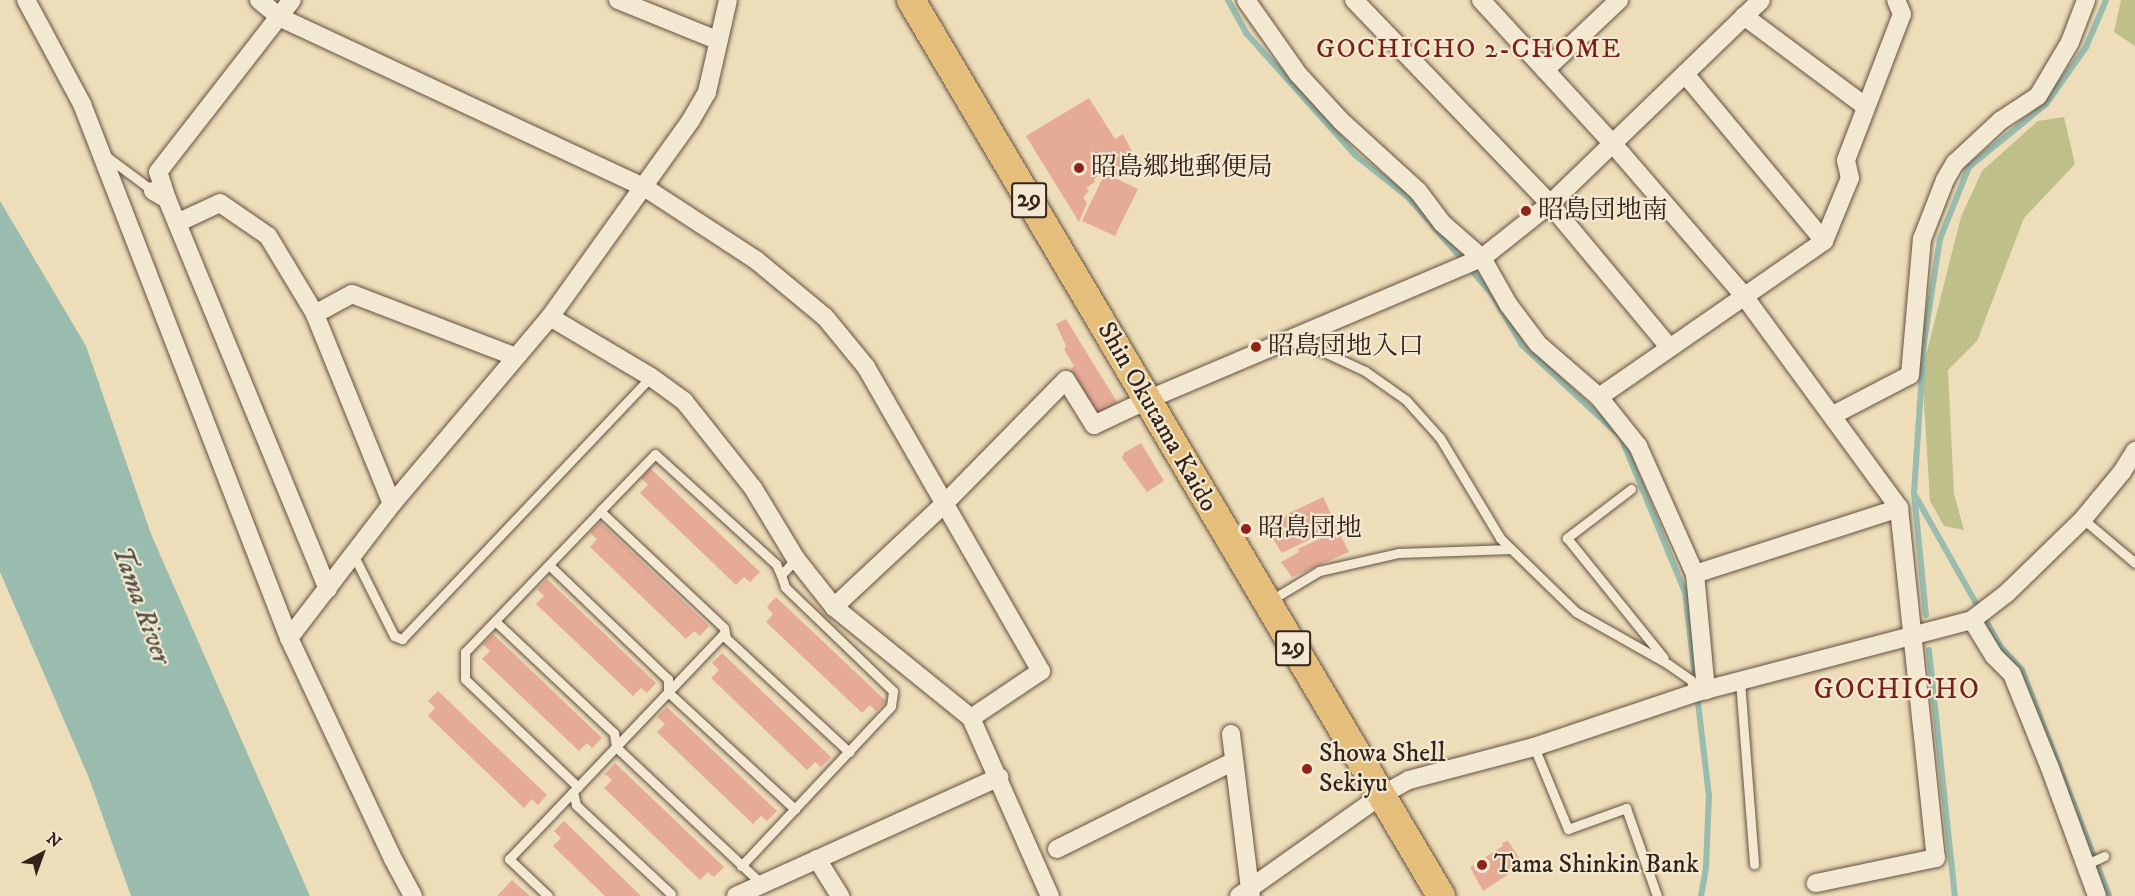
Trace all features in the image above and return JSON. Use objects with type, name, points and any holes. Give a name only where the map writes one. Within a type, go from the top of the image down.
[{"type":"main road","name":"Shin Okutama Kaido","points":[[911,0],[1441,896]]},
{"type":"street","points":[[26,0],[82,104],[290,639],[393,859],[413,896]]},
{"type":"street","points":[[259,0],[279,17],[644,187],[756,260],[825,317],[866,367],[1041,671],[971,718]]},
{"type":"street","points":[[292,0],[158,172],[160,195],[177,223],[328,589]]},
{"type":"street","points":[[618,0],[717,40]]},
{"type":"street","points":[[290,639],[392,504],[550,317],[691,120],[707,92],[717,40],[728,0]]},
{"type":"street","points":[[1246,0],[1298,74],[1341,121],[1418,191],[1442,223],[1479,259],[1508,304],[1538,344],[1599,397],[1638,446],[1695,574],[1702,691]]},
{"type":"street","points":[[1354,0],[1550,204],[1670,348]]},
{"type":"street","points":[[1482,0],[1613,144],[1744,296],[1899,508],[1936,858],[1816,883]]},
{"type":"street","points":[[1545,70],[1619,0]]},
{"type":"street","points":[[834,607],[944,504],[1066,380],[1094,425],[1293,337],[1479,259],[1550,204],[1761,0]]},
{"type":"street","points":[[1599,397],[1824,240],[1850,178],[1846,160],[1902,14],[1896,0]]},
{"type":"street","points":[[1833,415],[1910,375],[1922,238],[1945,180],[1955,163],[2000,121],[2038,96],[2070,42],[2083,1]]},
{"type":"street","points":[[1744,16],[1866,107]]},
{"type":"street","points":[[1685,74],[1824,240]]},
{"type":"street","points":[[177,223],[220,203],[268,236],[315,314],[392,504]]},
{"type":"street","points":[[315,314],[352,294],[516,357]]},
{"type":"street","points":[[550,317],[651,377],[684,401],[753,488],[796,559],[834,607],[971,718],[1050,896]]},
{"type":"street","points":[[1247,894],[1380,796],[1409,780],[1534,747],[1702,691],[1973,620],[2083,519],[2122,472],[2135,451]]},
{"type":"street","points":[[1695,574],[1899,508]]},
{"type":"street","points":[[1973,620],[1994,656],[2012,674],[2088,864],[2097,896]]},
{"type":"street","points":[[1231,734],[1247,894]]},
{"type":"street","points":[[1057,849],[1234,761]]},
{"type":"street","points":[[736,896],[999,777]]},
{"type":"street","points":[[817,859],[840,896]]},
{"type":"lane","points":[[101,153],[160,195]]},
{"type":"lane","points":[[1293,337],[1365,372],[1406,400],[1440,438],[1500,538],[1511,549],[1576,612],[1668,664],[1702,691]]},
{"type":"lane","points":[[354,556],[394,636],[402,639],[651,377]]},
{"type":"lane","points":[[671,894],[576,805],[575,790],[465,679],[465,652],[655,454],[776,564],[785,587],[893,691],[891,706],[741,866]]},
{"type":"lane","points":[[1631,489],[1567,538],[1668,664]]},
{"type":"lane","points":[[600,511],[724,628],[726,638],[849,752]]},
{"type":"lane","points":[[2083,519],[2135,563]]},
{"type":"lane","points":[[1266,603],[1319,571],[1399,553],[1511,549]]},
{"type":"lane","points":[[781,575],[796,559]]},
{"type":"lane","points":[[549,565],[668,679],[668,692],[795,809]]},
{"type":"lane","points":[[495,621],[614,733],[616,747],[762,884]]},
{"type":"lane","points":[[548,896],[509,859],[725,632]]},
{"type":"lane","points":[[1740,681],[1754,864]]},
{"type":"lane","points":[[1534,747],[1568,829],[1626,808],[1657,896]]},
{"type":"lane","points":[[2088,864],[2104,856]]},
{"type":"green space","points":[[2121,0],[2135,0],[2135,46],[2114,32]]},
{"type":"green space","points":[[2064,117],[2075,164],[2024,218],[1977,341],[1948,370],[1954,494],[1964,530],[1944,526],[1930,501],[1922,371],[1961,217],[1982,171],[2038,121]]},
{"type":"water","name":"Tama River","points":[[0,201],[86,346],[151,534],[310,896],[131,896],[89,778],[0,572]]},
{"type":"building","points":[[1089,98],[1115,139],[1123,134],[1138,163],[1121,177],[1105,171],[1094,179],[1095,182],[1086,188],[1089,191],[1083,197],[1087,203],[1079,222],[1026,136]]},
{"type":"building","points":[[1105,173],[1138,189],[1115,236],[1082,221]]},
{"type":"building","points":[[1066,319],[1117,402],[1098,415],[1070,371],[1074,366],[1064,349],[1066,346],[1056,324]]},
{"type":"building","points":[[1141,443],[1164,481],[1147,492],[1122,458],[1124,453]]},
{"type":"building","points":[[650,468],[760,572],[750,582],[744,577],[736,585],[640,493],[648,485],[641,478]]},
{"type":"building","points":[[1323,497],[1337,526],[1282,553],[1264,525]]},
{"type":"building","points":[[600,522],[709,626],[700,636],[694,631],[686,639],[590,547],[597,539],[590,533]]},
{"type":"building","points":[[1338,530],[1349,552],[1292,577],[1281,562],[1299,552],[1298,549]]},
{"type":"building","points":[[547,579],[656,683],[647,693],[641,688],[633,696],[536,604],[544,596],[537,589]]},
{"type":"building","points":[[776,597],[886,701],[876,711],[870,705],[862,713],[766,622],[773,614],[767,607]]},
{"type":"building","points":[[493,634],[602,738],[592,748],[587,743],[579,751],[482,659],[490,651],[483,644]]},
{"type":"building","points":[[722,653],[831,757],[821,767],[815,762],[807,770],[711,678],[719,670],[712,663]]},
{"type":"building","points":[[438,691],[547,795],[538,805],[532,799],[524,808],[428,716],[435,708],[428,701]]},
{"type":"building","points":[[667,707],[777,811],[767,821],[761,816],[753,824],[657,732],[665,724],[657,717]]},
{"type":"building","points":[[615,763],[724,867],[714,877],[708,872],[700,880],[604,788],[612,780],[605,774]]},
{"type":"building","points":[[564,821],[641,896],[605,896],[553,846],[561,838],[554,831]]},
{"type":"building","points":[[1508,841],[1520,859],[1518,868],[1483,891],[1470,867]]},
{"type":"building","points":[[512,880],[530,896],[497,896]]},
{"type":"waterway","points":[[1228,0],[1246,33],[1355,155],[1409,198],[1492,294],[1522,345],[1621,437],[1685,592],[1709,795],[1706,868],[1701,896]]},
{"type":"waterway","points":[[1926,615],[1914,493],[1924,342],[1940,239],[1969,167],[2046,104],[2086,47],[2106,0]]},
{"type":"waterway","points":[[1916,497],[2001,647],[2022,670],[2109,896]]},
{"type":"waterway","points":[[1929,650],[1955,896]]},
{"type":"place","name":"昭島郷地郵便局","points":[[1079,168]]},
{"type":"place","name":"昭島団地南","points":[[1526,211]]},
{"type":"place","name":"昭島団地入口","points":[[1256,347]]},
{"type":"place","name":"昭島団地","points":[[1246,529]]},
{"type":"place","name":"Showa Shell Sekiyu","points":[[1307,769]]},
{"type":"place","name":"Tama Shinkin Bank","points":[[1482,865]]},
{"type":"district","name":"GOCHICHO 2-CHOME","points":[[1469,50]]},
{"type":"district","name":"GOCHICHO","points":[[1897,690]]}]
